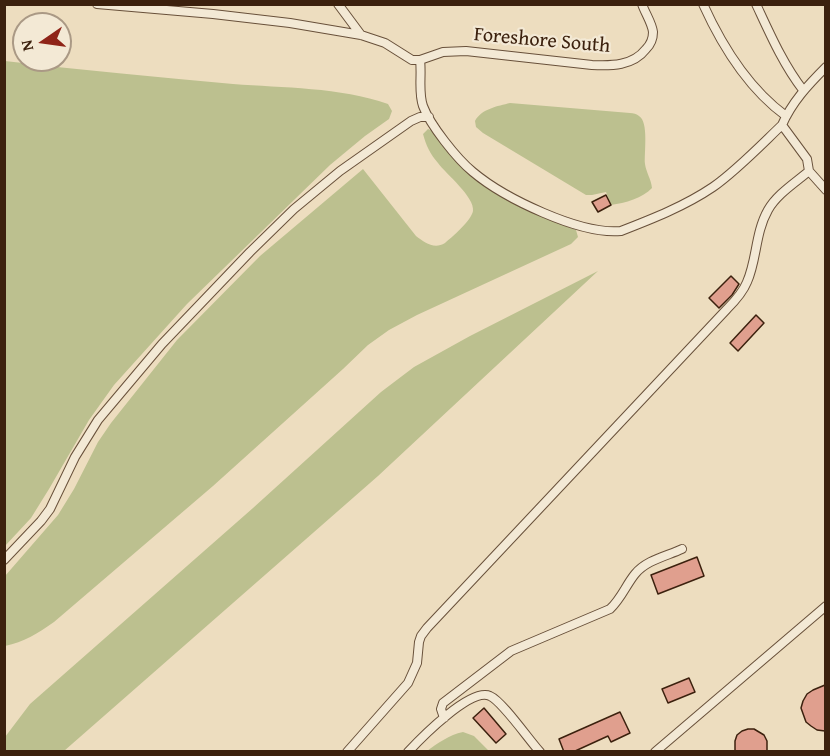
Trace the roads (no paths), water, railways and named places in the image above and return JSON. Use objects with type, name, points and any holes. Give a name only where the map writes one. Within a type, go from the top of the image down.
[{"type":"lane","points":[[97,4],[290,23],[361,35],[385,43],[412,60],[420,60],[422,105],[445,142],[462,162],[483,180],[555,218],[584,227],[612,231],[621,231],[670,210],[720,181],[782,125],[803,90],[825,67]]},
{"type":"lane","points":[[339,4],[361,35]]},
{"type":"lane","name":"Foreshore South","points":[[420,60],[443,52],[466,51],[592,65],[607,66],[627,62],[636,59],[651,41],[653,31],[642,4]]},
{"type":"lane","points":[[703,4],[723,44],[742,70],[772,106],[786,116]]},
{"type":"lane","points":[[756,4],[788,70],[803,90]]},
{"type":"lane","points":[[4,560],[50,509],[75,457],[104,412],[162,344],[250,252],[294,209],[366,152],[411,121],[420,117],[429,117]]},
{"type":"lane","points":[[782,125],[807,159],[808,171],[825,190]]},
{"type":"lane","points":[[347,752],[408,683],[417,663],[419,642],[427,628],[728,309],[749,278],[757,240],[768,210],[781,194],[808,171]]},
{"type":"lane","points":[[444,718],[441,709],[443,703],[511,651],[610,609],[617,603],[636,573],[644,565],[682,549]]},
{"type":"lane","points":[[655,752],[825,606]]},
{"type":"lane","points":[[408,752],[444,718],[470,700],[484,694],[490,695],[501,705],[540,752]]}]
